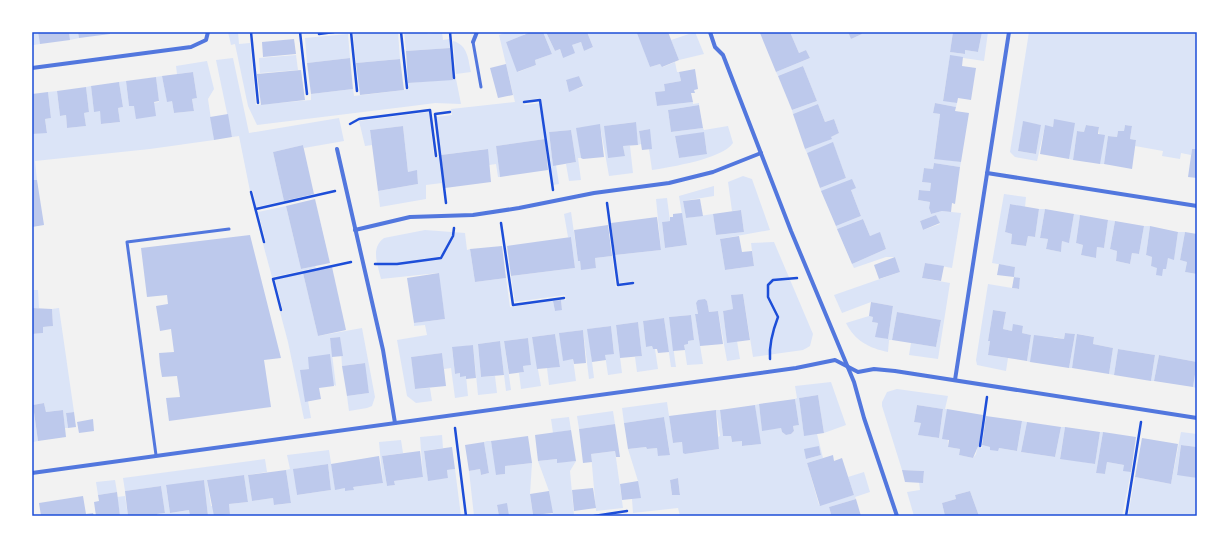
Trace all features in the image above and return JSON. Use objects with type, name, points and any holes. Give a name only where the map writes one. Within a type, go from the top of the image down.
[{"type":"street","points":[[474,42],[478,32]]},
{"type":"street","points":[[710,32],[715,47],[723,55],[847,365],[897,516]]},
{"type":"street","points":[[955,380],[1009,32]]},
{"type":"street","points":[[32,68],[191,47],[202,43],[208,34]]},
{"type":"street","points":[[337,149],[383,350],[395,423]]},
{"type":"street","points":[[355,230],[410,217],[454,217],[499,211],[605,191],[690,178],[713,172],[761,153]]},
{"type":"street","points":[[987,173],[1197,206]]},
{"type":"street","points":[[32,473],[772,371],[835,360],[858,372],[881,370],[955,380],[1197,418]]},
{"type":"lane","points":[[474,42],[482,88]]},
{"type":"lane","points":[[156,455],[127,242],[229,230]]},
{"type":"path","points":[[252,32],[258,103]]},
{"type":"path","points":[[300,32],[307,94]]},
{"type":"path","points":[[319,32],[319,34],[334,32]]},
{"type":"path","points":[[350,32],[357,91]]},
{"type":"path","points":[[401,32],[407,88]]},
{"type":"path","points":[[450,32],[454,78]]},
{"type":"path","points":[[524,102],[540,100],[554,200]]},
{"type":"path","points":[[350,124],[359,119],[430,110],[436,156]]},
{"type":"path","points":[[446,216],[446,202],[435,114],[450,112]]},
{"type":"path","points":[[256,209],[346,189]]},
{"type":"path","points":[[605,191],[618,285],[633,283]]},
{"type":"path","points":[[251,192],[264,242]]},
{"type":"path","points":[[499,211],[513,305],[564,298]]},
{"type":"path","points":[[363,266],[441,258],[453,236],[454,217]]},
{"type":"path","points":[[281,310],[273,279],[361,259]]},
{"type":"path","points":[[772,371],[770,351],[774,328],[778,317],[768,297],[768,285],[773,280],[794,279],[809,273]]},
{"type":"path","points":[[980,446],[989,385]]},
{"type":"path","points":[[1126,516],[1144,410]]},
{"type":"path","points":[[453,415],[466,516]]},
{"type":"path","points":[[594,516],[627,511]]},
{"type":"shaded area","points":[[32,32],[38,32],[40,44],[33,45]]},
{"type":"shaded area","points":[[69,32],[78,32],[79,38],[70,40]]},
{"type":"shaded area","points":[[228,32],[238,32],[239,44],[250,43],[256,105],[311,100],[311,94],[353,89],[354,96],[404,90],[409,89],[408,83],[456,79],[461,104],[435,103],[257,125],[248,106],[235,44],[231,45]]},
{"type":"shaded area","points":[[398,32],[400,59],[356,63],[353,33]]},
{"type":"shaded area","points":[[404,32],[427,32],[428,34],[442,32],[443,40],[449,39],[450,48],[406,51]]},
{"type":"shaded area","points":[[507,32],[523,32],[524,35],[506,42],[518,72],[536,65],[535,60],[552,54],[543,32],[546,32],[555,51],[560,49],[563,58],[572,45],[581,42],[584,51],[593,47],[587,32],[639,32],[638,33],[650,67],[660,64],[663,67],[675,62],[677,72],[679,72],[681,81],[664,84],[665,91],[656,92],[657,106],[693,102],[693,104],[699,103],[699,105],[668,110],[671,132],[703,128],[704,130],[728,126],[733,143],[727,149],[708,158],[652,170],[649,149],[650,129],[639,131],[641,144],[638,145],[635,122],[605,126],[625,156],[623,146],[630,146],[633,173],[609,176],[600,125],[577,128],[581,158],[578,158],[581,180],[569,181],[566,164],[576,162],[571,130],[549,132],[553,165],[556,165],[559,184],[553,185],[541,98],[523,101],[524,105],[540,103],[545,139],[496,146],[500,177],[498,177],[496,164],[489,165],[487,149],[441,155],[436,117],[452,115],[451,109],[515,102],[499,35]],"holes":[[[579,76],[583,87],[569,91],[566,81]],[[704,133],[707,153],[679,158],[675,136]]]},
{"type":"shaded area","points":[[695,32],[704,54],[679,60],[671,40]]},
{"type":"shaded area","points":[[790,32],[848,32],[851,39],[862,34],[861,32],[953,32],[950,52],[964,54],[965,50],[978,52],[982,32],[988,32],[984,61],[950,56],[943,100],[957,103],[956,107],[935,103],[933,113],[940,114],[934,158],[961,162],[960,167],[934,163],[933,169],[924,168],[922,182],[931,183],[930,191],[919,190],[918,200],[930,202],[929,208],[931,214],[942,211],[961,213],[952,268],[925,263],[922,278],[950,283],[938,359],[909,355],[911,343],[936,347],[941,320],[897,312],[892,340],[889,340],[888,352],[863,343],[854,335],[846,323],[869,316],[873,317],[872,322],[878,323],[876,336],[888,339],[893,306],[871,302],[842,313],[834,295],[900,272],[895,257],[886,257],[854,268],[852,264],[886,249],[880,233],[870,236],[863,219],[837,229],[836,226],[861,216],[851,190],[821,191],[820,188],[846,178],[833,143],[807,153],[805,149],[831,139],[831,137],[839,133],[834,119],[825,122],[818,104],[793,114],[792,110],[817,101],[803,66],[778,76],[776,72],[810,58],[806,50],[799,53]],"holes":[[[936,215],[940,224],[923,230],[920,221]]]},
{"type":"shaded area","points":[[1029,32],[1197,32],[1197,149],[1192,149],[1191,155],[1181,153],[1180,159],[1162,156],[1163,151],[1135,146],[1136,140],[1130,139],[1132,126],[1125,125],[1124,131],[1118,131],[1117,137],[1108,136],[1104,164],[1100,164],[1099,127],[1086,125],[1084,132],[1077,131],[1073,160],[1069,159],[1054,120],[1053,127],[1045,126],[1037,161],[1015,157],[1010,152]],"holes":[[[1023,122],[1041,125],[1036,154],[1018,151]]]},
{"type":"shaded area","points":[[348,34],[350,58],[307,63],[305,38]]},
{"type":"shaded area","points":[[453,41],[458,43],[464,49],[468,58],[471,72],[456,74]]},
{"type":"shaded area","points":[[296,55],[298,70],[260,73],[259,58]]},
{"type":"shaded area","points":[[233,58],[249,133],[339,118],[344,141],[304,148],[303,145],[273,152],[284,201],[256,207],[253,191],[250,191],[239,136],[232,137],[216,60]]},
{"type":"shaded area","points":[[207,61],[214,89],[208,99],[214,140],[150,149],[35,161],[37,180],[32,180],[32,134],[47,132],[45,119],[51,118],[48,92],[57,91],[60,116],[66,115],[67,128],[86,126],[84,113],[89,112],[86,87],[91,86],[94,111],[100,111],[102,124],[120,122],[118,108],[123,107],[119,82],[126,81],[129,106],[159,102],[156,77],[162,76],[167,101],[172,101],[174,113],[194,111],[192,99],[197,98],[193,72],[177,74],[176,66]]},
{"type":"shaded area","points":[[429,112],[434,157],[439,157],[442,183],[426,185],[426,199],[380,207],[378,191],[418,184],[417,171],[408,172],[403,126],[370,130],[372,145],[365,146],[359,121]]},
{"type":"shaded area","points":[[743,176],[752,179],[770,230],[720,239],[725,270],[754,266],[751,243],[774,242],[813,334],[810,346],[803,350],[753,357],[743,294],[732,295],[733,309],[723,311],[727,342],[737,341],[740,359],[727,361],[718,311],[709,312],[707,301],[705,299],[696,303],[698,314],[695,314],[703,364],[687,365],[684,345],[688,344],[688,341],[694,340],[691,315],[669,317],[676,367],[671,367],[664,318],[643,321],[646,347],[652,346],[653,349],[655,349],[658,369],[637,372],[635,357],[642,356],[638,322],[616,325],[622,373],[608,375],[605,355],[614,353],[611,326],[588,329],[594,378],[589,379],[583,330],[560,333],[563,360],[573,359],[576,381],[549,385],[547,368],[560,367],[555,334],[532,337],[541,386],[521,389],[519,373],[524,372],[523,366],[531,365],[528,338],[504,341],[511,390],[506,391],[500,341],[478,344],[481,377],[495,376],[497,393],[478,395],[473,345],[452,348],[455,374],[460,373],[460,376],[466,376],[468,396],[455,398],[451,368],[444,369],[442,353],[411,357],[415,389],[430,388],[432,401],[416,403],[407,396],[397,340],[427,335],[425,325],[414,326],[414,323],[445,319],[438,273],[381,279],[376,252],[377,247],[384,238],[425,230],[465,233],[467,250],[470,249],[475,282],[506,278],[510,307],[553,301],[555,311],[562,309],[561,300],[566,300],[565,295],[515,302],[511,276],[575,268],[571,237],[568,237],[564,214],[571,212],[578,261],[580,261],[581,269],[596,268],[595,258],[612,256],[616,287],[634,284],[634,281],[619,283],[615,255],[661,250],[656,199],[667,198],[670,221],[662,222],[665,248],[687,245],[679,196],[714,186],[714,196],[683,201],[686,218],[713,214],[716,235],[744,232],[741,210],[732,211],[728,182]]},
{"type":"shaded area","points":[[1004,194],[1026,197],[1025,207],[1010,204],[1005,232],[1012,234],[1011,244],[1026,246],[1028,236],[1035,237],[1039,209],[1045,209],[1040,238],[1048,239],[1046,249],[1061,252],[1062,241],[1069,242],[1074,214],[1080,215],[1076,243],[1083,245],[1081,255],[1096,258],[1097,247],[1104,248],[1108,220],[1115,221],[1110,249],[1117,251],[1116,261],[1130,264],[1132,253],[1139,254],[1144,226],[1150,226],[1146,255],[1152,257],[1151,266],[1165,269],[1168,258],[1174,259],[1178,232],[1185,232],[1180,260],[1187,262],[1185,272],[1197,274],[1197,362],[1159,355],[1154,381],[1151,381],[1155,355],[1118,349],[1114,375],[1109,374],[1113,348],[1093,344],[1094,337],[1078,334],[1072,368],[1069,368],[1075,334],[1065,333],[1064,339],[1054,337],[1030,362],[1027,361],[1031,335],[1022,333],[1023,326],[1012,331],[1003,329],[1006,312],[993,310],[988,341],[990,341],[988,355],[1008,358],[1006,371],[977,365],[976,360],[988,284],[1018,289],[1020,279],[1014,277],[1015,267],[992,263]]},
{"type":"shaded area","points":[[286,206],[301,269],[315,266],[316,268],[272,277],[263,244],[266,242],[258,212]]},
{"type":"shaded area","points":[[303,273],[318,336],[362,328],[375,397],[372,406],[349,411],[347,396],[369,393],[364,363],[342,366],[340,337],[330,338],[336,386],[309,369],[301,370],[305,401],[308,401],[311,418],[304,419],[288,342],[280,312],[283,311],[275,280]]},
{"type":"shaded area","points":[[32,290],[38,290],[39,308],[32,308]]},
{"type":"shaded area","points":[[59,308],[74,412],[66,413],[68,428],[65,428],[63,410],[46,412],[44,403],[33,405],[38,441],[33,442],[32,334],[43,333],[43,327],[53,326],[52,309]]},
{"type":"shaded area","points":[[1197,362],[1197,385],[1196,388],[1193,387]]},
{"type":"shaded area","points":[[831,382],[846,425],[824,433],[818,395],[799,398],[804,435],[817,434],[823,458],[807,463],[819,505],[854,495],[848,477],[864,472],[870,492],[855,497],[856,499],[829,507],[831,514],[825,516],[680,516],[678,508],[633,513],[632,499],[638,481],[628,449],[646,447],[647,449],[657,448],[659,456],[670,454],[664,417],[624,423],[622,408],[667,402],[673,443],[682,442],[683,452],[685,454],[719,449],[718,437],[720,436],[716,410],[720,410],[723,436],[731,436],[732,442],[742,441],[743,446],[760,444],[755,405],[759,404],[762,430],[781,428],[782,432],[786,435],[791,434],[794,431],[793,426],[799,425],[795,399],[797,398],[795,386]],"holes":[[[819,446],[821,455],[806,459]],[[678,478],[680,494],[672,495],[670,480]]]},
{"type":"shaded area","points":[[897,389],[948,396],[945,409],[947,409],[948,447],[960,449],[959,455],[973,458],[976,454],[978,444],[980,448],[982,448],[982,445],[990,447],[990,450],[999,448],[1017,451],[1022,421],[1027,422],[1021,452],[1055,457],[1061,427],[1065,427],[1060,458],[1095,464],[1100,432],[1103,432],[1096,473],[1105,474],[1107,462],[1124,465],[1131,472],[1122,516],[979,516],[970,491],[955,495],[956,499],[942,503],[945,516],[914,516],[907,492],[920,490],[919,482],[923,482],[924,471],[902,470],[882,406],[882,402],[887,392]],"holes":[[[917,405],[943,409],[939,438],[919,435],[921,423],[914,422]]]},
{"type":"shaded area","points":[[613,411],[615,424],[579,429],[577,416]]},
{"type":"shaded area","points":[[569,417],[571,430],[553,433],[551,419]]},
{"type":"shaded area","points":[[1181,432],[1197,434],[1197,447],[1181,445],[1177,474],[1197,478],[1197,516],[1128,516],[1135,477],[1171,484]]},
{"type":"shaded area","points":[[442,435],[443,448],[424,451],[428,480],[448,478],[447,470],[455,469],[461,516],[208,516],[204,480],[166,486],[170,513],[189,510],[190,516],[158,516],[157,514],[165,513],[161,486],[125,491],[123,478],[265,459],[267,472],[248,475],[252,501],[273,498],[275,505],[291,503],[286,470],[290,469],[287,455],[329,450],[335,489],[345,488],[345,491],[353,490],[353,487],[383,483],[379,442],[401,440],[403,453],[382,456],[387,486],[395,485],[394,481],[423,477],[420,437]],"holes":[[[328,464],[331,490],[297,495],[294,469]],[[244,475],[248,502],[229,504],[230,514],[215,515],[213,506],[211,506],[207,480]]]},
{"type":"shaded area","points":[[491,441],[497,475],[505,474],[505,466],[532,463],[530,494],[533,516],[509,516],[497,505],[499,516],[474,516],[469,471],[480,469],[481,475],[489,473],[484,442]]},
{"type":"shaded area","points":[[615,451],[623,508],[596,511],[591,454]]},
{"type":"shaded area","points":[[557,459],[557,462],[576,461],[570,471],[574,515],[553,516],[549,491],[538,461]]},
{"type":"shaded area","points":[[115,480],[117,492],[98,495],[96,482]]},
{"type":"shaded area","points":[[125,496],[128,516],[120,516],[117,497]]},
{"type":"building","points":[[38,32],[69,32],[70,40],[40,44]]},
{"type":"building","points":[[78,32],[110,32],[110,34],[79,38]]},
{"type":"building","points":[[531,32],[543,32],[552,54],[535,60],[536,65],[517,72],[506,42]]},
{"type":"building","points":[[546,32],[587,32],[593,47],[584,51],[581,42],[572,45],[575,53],[563,58],[560,49],[555,51]]},
{"type":"building","points":[[668,32],[679,60],[662,67],[660,64],[650,67],[637,33]]},
{"type":"building","points":[[790,32],[799,53],[806,50],[810,58],[776,72],[760,33]]},
{"type":"building","points":[[848,32],[861,32],[862,34],[851,39]]},
{"type":"building","points":[[953,32],[982,32],[978,52],[965,50],[965,54],[950,52]]},
{"type":"building","points":[[294,39],[296,54],[263,57],[262,42]]},
{"type":"building","points":[[450,48],[453,80],[408,83],[406,51]]},
{"type":"building","points":[[950,55],[963,57],[962,66],[976,68],[971,100],[958,98],[957,103],[943,101]]},
{"type":"building","points":[[350,58],[353,89],[311,94],[307,63]]},
{"type":"building","points":[[400,59],[404,90],[360,95],[356,63]]},
{"type":"building","points":[[506,64],[513,95],[498,98],[490,68]]},
{"type":"building","points":[[803,66],[817,101],[792,110],[778,76]]},
{"type":"building","points":[[695,69],[698,89],[694,90],[695,93],[691,93],[693,102],[657,106],[655,92],[665,91],[664,84],[681,81],[679,72]]},
{"type":"building","points":[[301,70],[305,100],[261,105],[257,74]]},
{"type":"building","points":[[193,72],[197,98],[192,99],[194,111],[174,113],[172,101],[167,102],[162,76]]},
{"type":"building","points":[[579,76],[583,86],[569,92],[566,80]]},
{"type":"building","points":[[156,77],[159,101],[154,102],[156,116],[136,119],[134,106],[129,106],[126,81]]},
{"type":"building","points":[[119,82],[123,107],[118,108],[120,122],[101,124],[100,111],[94,112],[91,86]]},
{"type":"building","points":[[86,87],[89,112],[84,113],[86,126],[67,128],[66,115],[60,116],[57,91]]},
{"type":"building","points":[[48,92],[51,118],[45,119],[47,133],[32,134],[32,94]]},
{"type":"building","points":[[935,103],[956,107],[955,111],[969,113],[961,162],[934,159],[940,114],[933,113]]},
{"type":"building","points":[[818,104],[825,122],[834,119],[839,133],[831,137],[832,139],[805,149],[793,114]]},
{"type":"building","points":[[699,105],[703,128],[671,132],[668,110]]},
{"type":"building","points":[[228,114],[232,137],[214,140],[210,117]]},
{"type":"building","points":[[1054,119],[1075,123],[1069,159],[1040,154],[1045,125],[1053,127]]},
{"type":"building","points":[[1023,121],[1041,125],[1036,154],[1018,151]]},
{"type":"building","points":[[636,122],[638,145],[623,146],[625,156],[608,158],[604,126]]},
{"type":"building","points":[[600,124],[604,157],[581,158],[576,128]]},
{"type":"building","points":[[1086,125],[1099,127],[1098,134],[1105,135],[1100,164],[1073,160],[1077,131],[1084,132]]},
{"type":"building","points":[[1125,125],[1132,126],[1130,139],[1136,140],[1132,169],[1104,164],[1108,136],[1117,137],[1118,131],[1124,131]]},
{"type":"building","points":[[403,126],[408,172],[417,170],[418,184],[378,191],[370,130]]},
{"type":"building","points":[[650,129],[652,149],[642,150],[639,131]]},
{"type":"building","points":[[571,130],[576,162],[553,166],[549,132]]},
{"type":"building","points":[[704,132],[707,154],[679,158],[675,136]]},
{"type":"building","points":[[545,139],[548,170],[500,177],[496,146]]},
{"type":"building","points":[[833,142],[846,178],[820,188],[807,153]]},
{"type":"building","points":[[303,145],[314,194],[284,201],[273,152]]},
{"type":"building","points":[[488,149],[491,182],[445,188],[441,155]]},
{"type":"building","points":[[1192,149],[1197,149],[1197,178],[1188,177]]},
{"type":"building","points":[[934,163],[960,167],[955,204],[952,203],[951,212],[942,211],[931,214],[929,208],[930,202],[918,200],[919,190],[930,191],[931,183],[922,182],[924,168],[933,169]]},
{"type":"building","points":[[852,179],[856,188],[851,190],[861,216],[836,226],[821,191]]},
{"type":"building","points":[[32,180],[37,180],[44,225],[32,227]]},
{"type":"building","points":[[315,199],[330,263],[301,269],[286,206]]},
{"type":"building","points":[[700,199],[703,216],[686,218],[683,201]]},
{"type":"building","points":[[1010,204],[1039,209],[1035,237],[1028,236],[1026,246],[1011,244],[1012,234],[1005,232]]},
{"type":"building","points":[[1045,209],[1074,214],[1069,243],[1062,241],[1061,252],[1046,249],[1048,239],[1040,238]]},
{"type":"building","points":[[741,210],[744,232],[716,235],[713,214]]},
{"type":"building","points":[[682,213],[687,245],[665,248],[662,222],[670,221],[670,217],[673,217],[673,214]]},
{"type":"building","points":[[936,215],[940,223],[923,230],[920,221]]},
{"type":"building","points":[[1080,215],[1108,220],[1104,248],[1097,247],[1096,258],[1081,255],[1083,245],[1076,243]]},
{"type":"building","points":[[657,217],[661,250],[615,255],[611,223]]},
{"type":"building","points":[[863,219],[870,236],[880,232],[886,249],[852,264],[837,229]]},
{"type":"building","points":[[1115,221],[1144,226],[1139,254],[1132,253],[1130,264],[1116,261],[1117,251],[1110,249]]},
{"type":"building","points":[[608,225],[612,256],[595,258],[596,268],[581,270],[580,261],[578,261],[574,230]]},
{"type":"building","points":[[1150,226],[1178,232],[1174,260],[1168,258],[1166,269],[1163,269],[1162,276],[1156,275],[1157,268],[1151,266],[1152,257],[1146,255]]},
{"type":"building","points":[[1185,232],[1197,234],[1197,274],[1185,272],[1187,262],[1180,260]]},
{"type":"building","points":[[250,235],[281,358],[264,360],[271,407],[169,421],[166,398],[180,397],[177,376],[162,377],[160,365],[159,353],[174,352],[171,329],[160,331],[156,306],[168,304],[167,295],[147,297],[141,248]]},
{"type":"building","points":[[739,236],[742,252],[752,251],[754,266],[725,270],[720,239]]},
{"type":"building","points":[[571,237],[575,268],[511,276],[507,246]]},
{"type":"building","points":[[502,246],[506,278],[475,282],[470,249]]},
{"type":"building","points":[[895,257],[900,272],[879,279],[874,265]]},
{"type":"building","points":[[925,263],[944,266],[941,281],[922,278]]},
{"type":"building","points":[[999,264],[1015,267],[1014,277],[997,275]]},
{"type":"building","points":[[332,267],[346,330],[318,336],[303,273]]},
{"type":"building","points":[[439,273],[445,319],[414,323],[407,278]]},
{"type":"building","points":[[1014,277],[1020,278],[1019,289],[1012,288]]},
{"type":"building","points":[[743,294],[750,340],[727,343],[723,311],[733,309],[731,295]]},
{"type":"building","points":[[705,299],[707,301],[709,312],[718,311],[723,344],[700,346],[695,314],[698,314],[696,303],[698,300]]},
{"type":"building","points":[[561,300],[562,310],[555,311],[553,301]]},
{"type":"building","points":[[871,302],[893,306],[888,339],[875,337],[878,323],[872,322],[873,317],[869,316]]},
{"type":"building","points":[[32,308],[52,309],[53,326],[43,327],[43,333],[32,334]]},
{"type":"building","points":[[993,310],[1006,312],[1003,329],[1012,331],[1013,324],[1023,326],[1022,333],[1031,335],[1027,361],[988,355],[990,341],[988,341]]},
{"type":"building","points":[[897,312],[941,320],[936,347],[892,340]]},
{"type":"building","points":[[691,315],[694,340],[688,341],[688,344],[684,345],[685,350],[673,351],[669,317]]},
{"type":"building","points":[[664,318],[669,352],[658,353],[657,349],[653,349],[652,346],[646,347],[643,321]]},
{"type":"building","points":[[638,322],[642,356],[620,358],[616,325]]},
{"type":"building","points":[[611,326],[614,354],[605,355],[606,360],[592,362],[587,329]]},
{"type":"building","points":[[583,330],[586,363],[574,364],[573,359],[563,361],[559,333]]},
{"type":"building","points":[[1065,333],[1075,334],[1069,368],[1030,362],[1034,335],[1064,339]]},
{"type":"building","points":[[555,334],[560,367],[537,369],[532,337]]},
{"type":"building","points":[[1077,334],[1094,337],[1093,344],[1113,348],[1109,374],[1072,368]]},
{"type":"building","points":[[340,337],[343,356],[332,357],[330,338]]},
{"type":"building","points":[[528,338],[531,365],[523,366],[524,372],[509,374],[504,341]]},
{"type":"building","points":[[500,341],[504,375],[481,377],[478,344]]},
{"type":"building","points":[[473,345],[476,378],[466,379],[466,376],[460,377],[460,373],[455,374],[452,347]]},
{"type":"building","points":[[1118,349],[1155,355],[1151,381],[1114,375]]},
{"type":"building","points":[[442,353],[446,386],[415,389],[411,357]]},
{"type":"building","points":[[330,354],[334,386],[319,388],[321,399],[305,402],[300,370],[309,369],[308,357]]},
{"type":"building","points":[[1159,355],[1197,362],[1193,387],[1154,381]]},
{"type":"building","points":[[365,363],[369,393],[347,396],[342,366]]},
{"type":"building","points":[[818,395],[824,433],[804,436],[799,398]]},
{"type":"building","points":[[795,399],[799,425],[793,426],[794,431],[791,434],[786,435],[782,432],[781,428],[762,431],[759,404]]},
{"type":"building","points":[[44,403],[46,412],[63,410],[66,437],[38,441],[33,405]]},
{"type":"building","points":[[755,405],[761,444],[742,446],[742,441],[732,442],[731,436],[723,436],[720,410]]},
{"type":"building","points":[[917,405],[943,409],[939,438],[918,435],[921,423],[914,422]]},
{"type":"building","points":[[947,409],[983,415],[979,444],[973,458],[959,455],[960,449],[948,447],[949,440],[942,439]]},
{"type":"building","points":[[716,410],[719,449],[685,454],[683,453],[682,442],[673,443],[669,416]]},
{"type":"building","points":[[74,412],[76,427],[68,428],[66,413]]},
{"type":"building","points":[[986,416],[1022,421],[1017,451],[999,448],[998,451],[990,450],[990,447],[982,445]]},
{"type":"building","points":[[664,417],[670,455],[658,456],[657,448],[647,449],[646,447],[628,449],[624,423]]},
{"type":"building","points":[[93,419],[94,431],[79,433],[77,422]]},
{"type":"building","points":[[1027,422],[1061,427],[1055,457],[1021,452]]},
{"type":"building","points":[[615,424],[620,457],[616,457],[615,451],[591,454],[592,462],[583,463],[579,429]]},
{"type":"building","points":[[1065,427],[1100,432],[1095,464],[1060,459]]},
{"type":"building","points":[[571,430],[576,461],[557,463],[557,459],[538,461],[535,435]]},
{"type":"building","points":[[1103,432],[1136,437],[1131,472],[1123,471],[1124,465],[1107,462],[1105,474],[1096,473]]},
{"type":"building","points":[[528,436],[532,463],[505,466],[505,474],[496,475],[491,441]]},
{"type":"building","points":[[1142,438],[1178,444],[1171,484],[1135,477]]},
{"type":"building","points":[[484,442],[489,473],[481,475],[480,469],[469,471],[465,445]]},
{"type":"building","points":[[1181,445],[1197,447],[1197,478],[1177,475]]},
{"type":"building","points":[[819,446],[821,455],[806,459],[804,449]]},
{"type":"building","points":[[452,447],[455,469],[447,470],[448,478],[428,481],[424,451]]},
{"type":"building","points":[[420,451],[423,477],[394,481],[395,485],[387,486],[382,456]]},
{"type":"building","points":[[833,455],[834,461],[842,458],[854,495],[820,506],[807,463]]},
{"type":"building","points":[[379,456],[383,483],[353,487],[354,490],[345,491],[345,488],[335,490],[331,464]]},
{"type":"building","points":[[328,464],[331,490],[297,495],[293,469]]},
{"type":"building","points":[[286,470],[291,503],[274,505],[273,498],[252,501],[248,475]]},
{"type":"building","points":[[902,470],[924,471],[923,483],[905,482]]},
{"type":"building","points":[[244,475],[248,502],[229,504],[230,514],[214,516],[207,480]]},
{"type":"building","points":[[678,478],[680,495],[672,495],[670,480]]},
{"type":"building","points":[[204,480],[208,516],[190,516],[189,510],[170,513],[166,485]]},
{"type":"building","points":[[638,481],[641,498],[622,500],[620,484]]},
{"type":"building","points":[[161,486],[165,513],[157,514],[158,516],[128,516],[125,491]]},
{"type":"building","points":[[593,488],[596,508],[574,511],[572,490]]},
{"type":"building","points":[[549,491],[553,513],[533,515],[530,494]]},
{"type":"building","points":[[970,491],[979,516],[945,516],[942,503],[956,499],[955,495]]},
{"type":"building","points":[[117,492],[120,516],[96,516],[94,502],[99,501],[98,495]]},
{"type":"building","points":[[83,496],[86,514],[93,513],[94,516],[41,516],[39,503]]},
{"type":"building","points":[[856,499],[861,516],[827,516],[831,514],[829,507]]},
{"type":"building","points":[[507,503],[509,516],[499,516],[497,505]]}]
